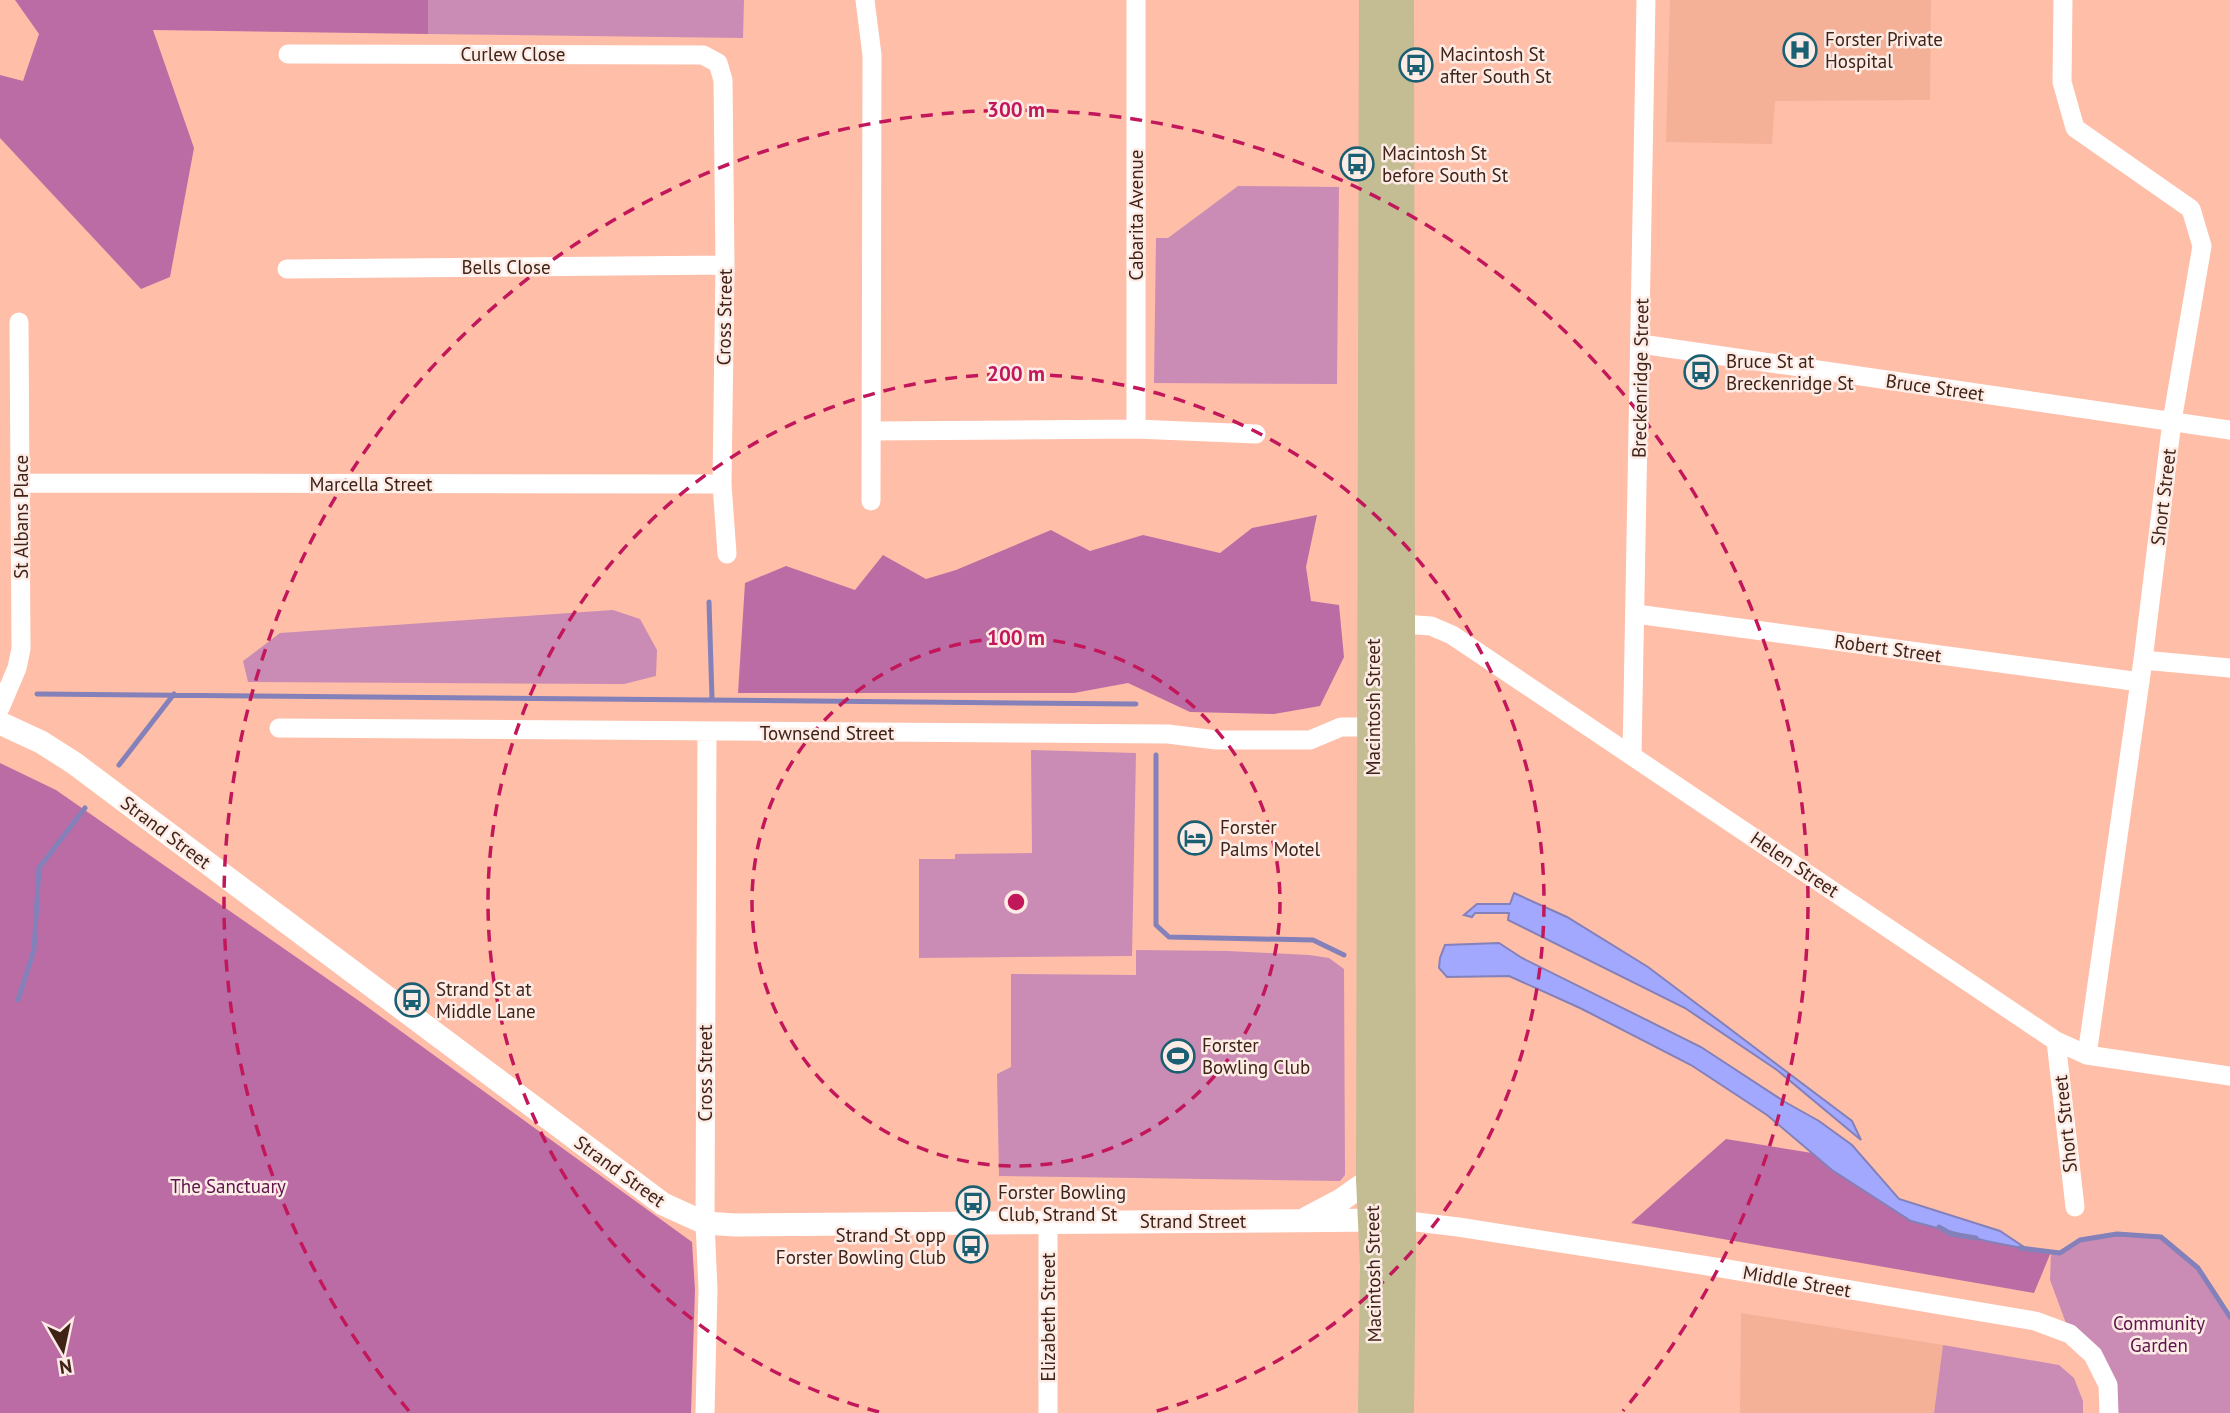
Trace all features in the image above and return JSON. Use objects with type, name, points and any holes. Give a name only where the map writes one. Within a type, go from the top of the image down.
[{"type":"main road","name":"Macintosh Street","points":[[1374,0],[1386,623],[1391,1229],[1399,1413]]},
{"type":"main road","name":"Macintosh Street","points":[[1373,1413],[1375,1265],[1391,1229],[1371,1179],[1373,727],[1386,623],[1399,0]]},
{"type":"street","points":[[865,0],[872,55],[871,501]]},
{"type":"street","name":"Cabarita Avenue","points":[[1136,0],[1136,429]]},
{"type":"street","name":"Breckenridge Street","points":[[1632,755],[1646,0]]},
{"type":"street","name":"Short Street","points":[[2063,0],[2062,82],[2075,128],[2191,209],[2202,246],[2172,421],[2143,660],[2087,1055]]},
{"type":"street","name":"Curlew Close","points":[[288,54],[703,55],[718,63],[723,80]]},
{"type":"street","name":"Cross Street","points":[[723,80],[725,265],[722,484],[727,554]]},
{"type":"street","name":"Bells Close","points":[[287,269],[725,265]]},
{"type":"street","name":"St Albans Place","points":[[0,708],[22,649],[19,322]]},
{"type":"street","name":"Bruce Street","points":[[1641,344],[2230,429]]},
{"type":"street","points":[[871,431],[1136,429],[1256,434]]},
{"type":"street","name":"Marcella Street","points":[[21,483],[722,484]]},
{"type":"street","name":"Robert Street","points":[[1636,614],[2140,682]]},
{"type":"street","name":"Helen Street","points":[[1386,623],[1431,626],[1442,630],[2056,1041],[2087,1055],[2230,1076]]},
{"type":"street","points":[[2143,660],[2230,668]]},
{"type":"street","name":"Strand Street","points":[[0,723],[67,758],[663,1204],[705,1223],[761,1225],[1304,1219],[1391,1229]]},
{"type":"street","name":"Townsend Street","points":[[279,728],[1168,734],[1216,740],[1310,740],[1340,727],[1373,727]]},
{"type":"street","name":"Cross Street","points":[[705,1413],[708,1289],[705,1223],[707,732]]},
{"type":"street","name":"Short Street","points":[[2056,1041],[2075,1208]]},
{"type":"street","points":[[1304,1219],[1340,1200],[1371,1179]]},
{"type":"street","name":"Elizabeth Street","points":[[1048,1222],[1048,1413]]},
{"type":"street","name":"Middle Street","points":[[1391,1229],[1458,1227],[2035,1321],[2070,1334],[2093,1355],[2108,1385],[2109,1413]]},
{"type":"street","name":"Middle Street","points":[[1391,1229],[1411,1241],[1458,1227]]},
{"type":"shaded area","name":"Forster Private Hospital","points":[[1670,0],[1931,0],[1930,100],[1775,101],[1772,144],[1666,142]]},
{"type":"shaded area","points":[[1741,1313],[1943,1345],[1934,1413],[1740,1413]]},
{"type":"green space","points":[[15,0],[428,0],[428,34],[153,30],[194,148],[170,277],[141,289],[0,138],[0,75],[23,81],[39,34]]},
{"type":"green space","points":[[428,0],[744,0],[743,38],[428,34]]},
{"type":"green space","points":[[1238,186],[1339,187],[1337,384],[1154,383],[1156,238],[1168,238]]},
{"type":"green space","points":[[1317,515],[1306,567],[1311,601],[1339,605],[1344,657],[1320,706],[1274,714],[1190,712],[1128,683],[1074,693],[738,693],[745,583],[786,566],[855,590],[883,555],[926,579],[956,570],[1051,530],[1090,551],[1143,535],[1220,553],[1252,528]]},
{"type":"green space","points":[[613,610],[640,619],[657,650],[656,676],[624,684],[248,682],[243,661],[280,633]]},
{"type":"green space","points":[[1031,750],[1136,753],[1132,956],[919,958],[919,859],[955,859],[955,854],[1032,853]]},
{"type":"green space","name":"The Sanctuary","points":[[0,763],[56,790],[362,1003],[692,1242],[695,1290],[691,1413],[0,1413]]},
{"type":"green space","name":"Forster Bowling Club","points":[[1136,950],[1309,955],[1329,958],[1344,969],[1345,1175],[1340,1181],[999,1176],[997,1074],[1011,1067],[1011,974],[1136,975]]},
{"type":"green space","points":[[1726,1139],[1812,1153],[1832,1170],[1911,1221],[1986,1241],[2051,1252],[2034,1293],[1631,1223]]},
{"type":"green space","name":"Community Garden","points":[[2117,1234],[2161,1237],[2198,1268],[2230,1317],[2230,1413],[2109,1413],[2108,1385],[2070,1334],[2050,1280],[2051,1252],[2060,1253],[2080,1240]]},
{"type":"green space","points":[[1943,1345],[2059,1365],[2074,1378],[2083,1401],[2083,1413],[1934,1413]]},
{"type":"water","points":[[1514,893],[1567,917],[1648,967],[1852,1121],[1861,1140],[1777,1070],[1685,1008],[1508,920],[1509,913],[1475,913],[1472,917],[1464,915],[1477,904],[1510,904]]},
{"type":"water","points":[[1499,943],[1522,958],[1701,1047],[1819,1121],[1852,1145],[1899,1199],[2000,1231],[2027,1249],[1911,1221],[1832,1170],[1767,1115],[1691,1065],[1580,1008],[1509,976],[1447,977],[1439,968],[1445,945]]},
{"type":"waterway","points":[[709,602],[712,699]]},
{"type":"waterway","points":[[37,694],[1136,704]]},
{"type":"waterway","points":[[119,765],[174,694]]},
{"type":"waterway","points":[[1156,755],[1156,925],[1169,937],[1313,940],[1344,955]]},
{"type":"waterway","points":[[18,1000],[34,950],[39,868],[85,808]]},
{"type":"waterway","points":[[1939,1227],[1951,1234],[1976,1238]]},
{"type":"waterway","points":[[2020,1248],[2060,1253],[2080,1240],[2117,1234],[2161,1237],[2198,1268],[2230,1317]]},
{"type":"place","name":"Forster Private Hospital","points":[[1800,50]]},
{"type":"place","name":"Macintosh St after South St","points":[[1416,65]]},
{"type":"place","name":"Macintosh St before South St","points":[[1357,164]]},
{"type":"place","name":"Bruce St at Breckenridge St","points":[[1701,372]]},
{"type":"place","name":"Forster Palms Motel","points":[[1195,838]]},
{"type":"place","name":"Strand St at Middle Lane","points":[[412,1000]]},
{"type":"place","name":"Forster Bowling Club","points":[[1178,1056]]},
{"type":"place","name":"Forster Bowling Club, Strand St","points":[[973,1203]]},
{"type":"place","name":"Strand St opp Forster Bowling Club","points":[[971,1246]]}]
